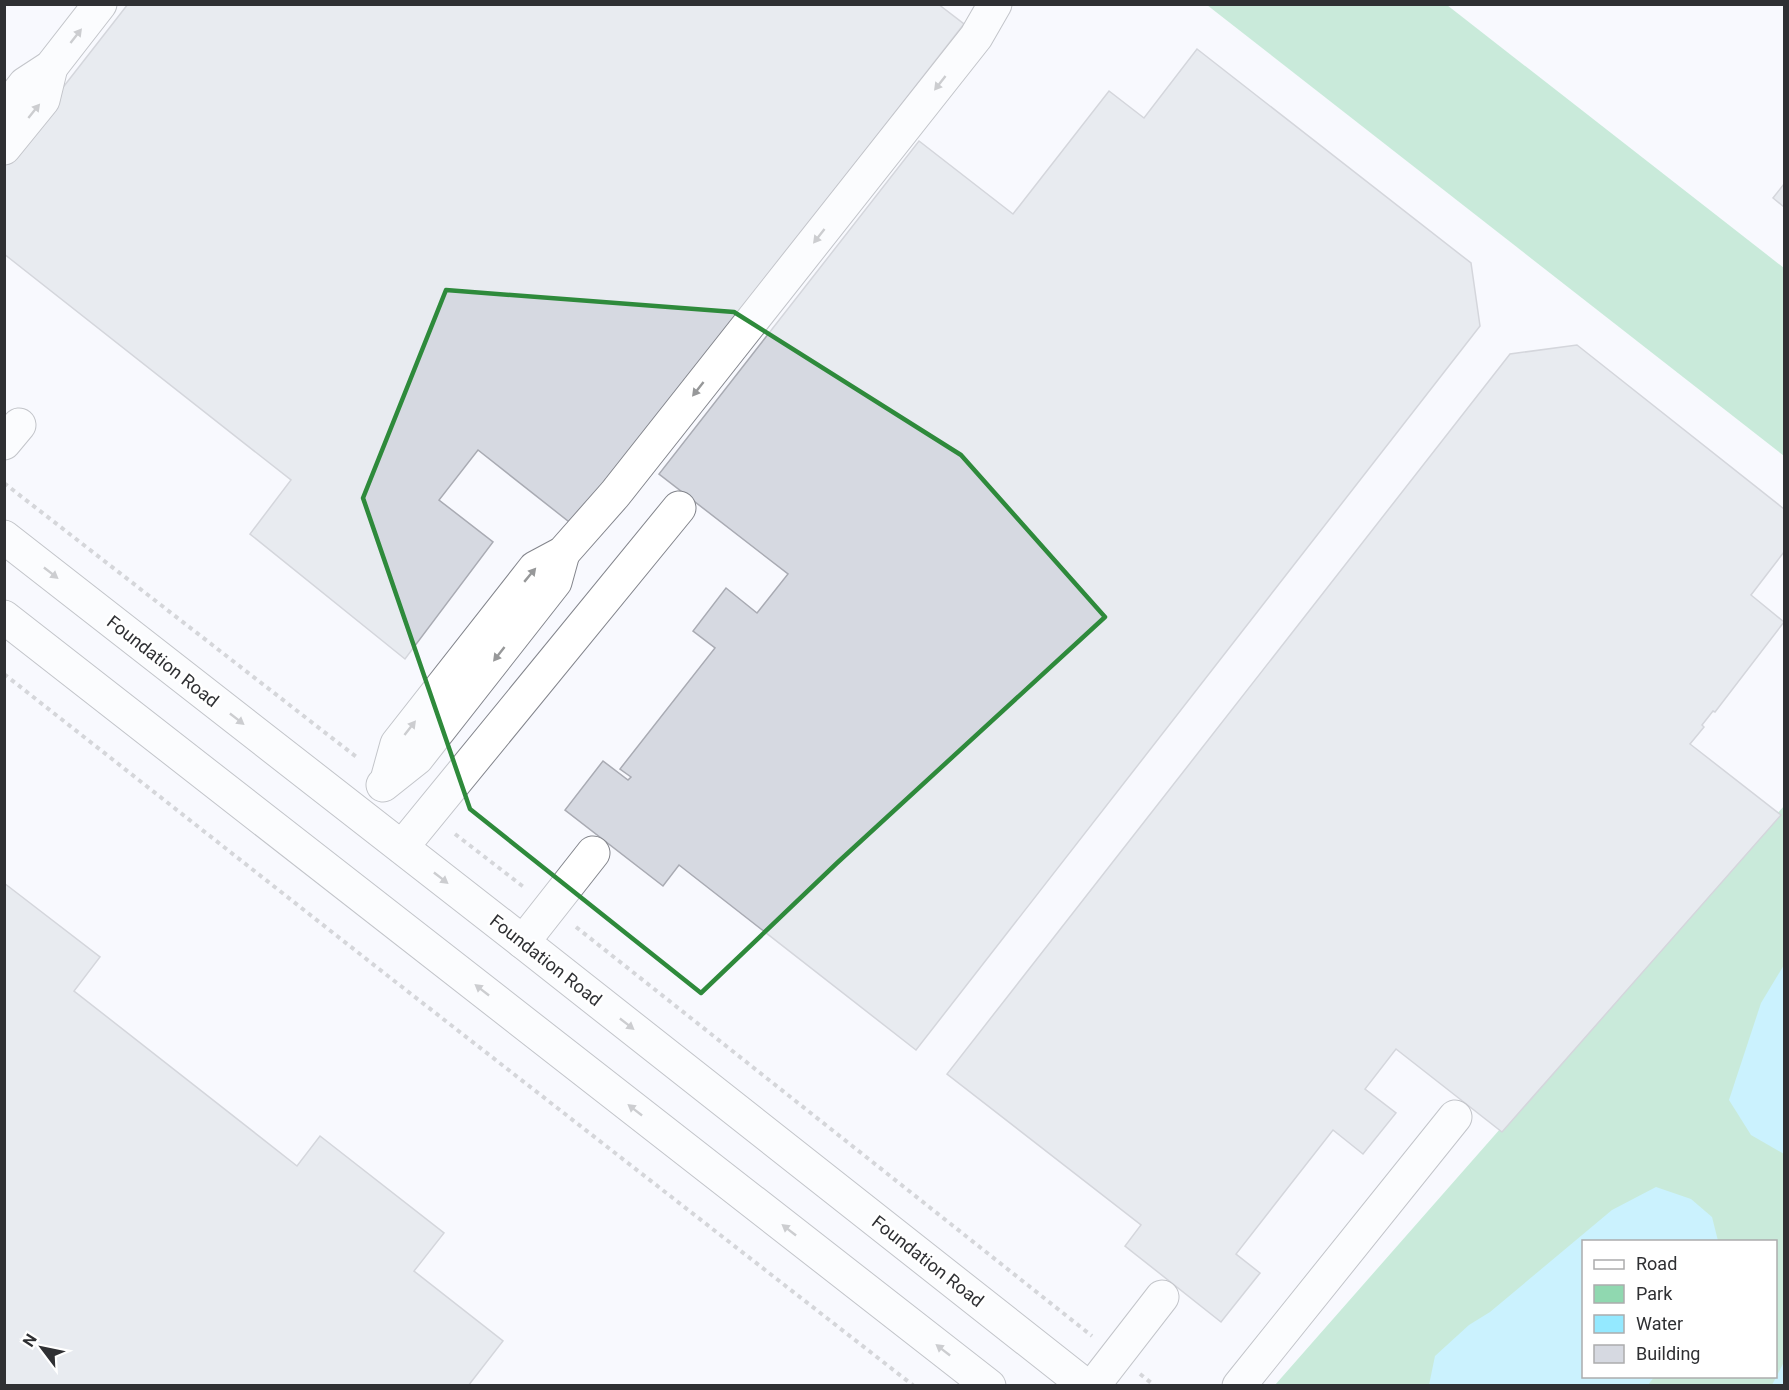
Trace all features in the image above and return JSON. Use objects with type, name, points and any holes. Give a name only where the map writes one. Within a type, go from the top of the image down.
[{"type":"street","points":[[4,111],[25,84],[51,68],[100,4]]},
{"type":"street","points":[[359,814],[387,780],[398,744],[405,734],[535,568],[563,553],[615,494],[976,37],[995,4]]},
{"type":"street","points":[[4,148],[43,100],[51,68]]},
{"type":"street","points":[[402,847],[679,508]]},
{"type":"street","name":"Foundation Road","points":[[4,537],[402,847],[1086,1386]]},
{"type":"street","points":[[4,617],[989,1386]]},
{"type":"street","points":[[523,942],[592,853]]},
{"type":"street","points":[[1239,1386],[1455,1118]]},
{"type":"street","points":[[1093,1386],[1162,1297]]},
{"type":"path","points":[[4,483],[387,780]]},
{"type":"path","points":[[4,674],[914,1386]]},
{"type":"path","points":[[430,814],[1155,1386]]},
{"type":"highlighted area","points":[[446,290],[734,312],[961,455],[1105,617],[837,863],[701,993],[470,809],[363,498]]},
{"type":"green space","points":[[1207,5],[1447,5],[1784,268],[1784,456]]},
{"type":"green space","points":[[1784,806],[1784,1385],[1275,1385]]},
{"type":"water","points":[[1784,965],[1784,1154],[1751,1135],[1729,1100],[1761,1003]]},
{"type":"water","points":[[1656,1187],[1691,1199],[1712,1217],[1718,1240],[1582,1240],[1582,1378],[1653,1378],[1648,1385],[1429,1385],[1435,1356],[1469,1325],[1490,1312],[1612,1210]]},
{"type":"water","points":[[1784,1362],[1784,1385],[1772,1385]]},
{"type":"building","points":[[128,4],[938,4],[964,24],[573,525],[478,450],[439,500],[493,542],[405,659],[250,534],[291,480],[4,254],[4,163]]},
{"type":"building","points":[[1197,49],[1471,263],[1480,326],[916,1050],[679,865],[663,886],[565,810],[603,761],[628,780],[631,777],[620,769],[715,648],[693,631],[726,588],[757,613],[788,574],[659,474],[919,141],[1013,214],[1109,91],[1144,118]]},
{"type":"building","points":[[1784,184],[1784,207],[1773,198]]},
{"type":"building","points":[[1577,345],[1784,509],[1784,552],[1751,595],[1784,622],[1715,712],[1713,711],[1702,725],[1704,727],[1690,744],[1781,815],[1502,1132],[1396,1049],[1365,1089],[1396,1113],[1363,1154],[1333,1130],[1236,1254],[1260,1273],[1221,1322],[1125,1246],[1141,1225],[947,1074],[1510,354]]},
{"type":"building","points":[[4,883],[100,957],[74,991],[297,1166],[320,1136],[444,1233],[414,1271],[503,1341],[468,1386],[4,1386]]}]
